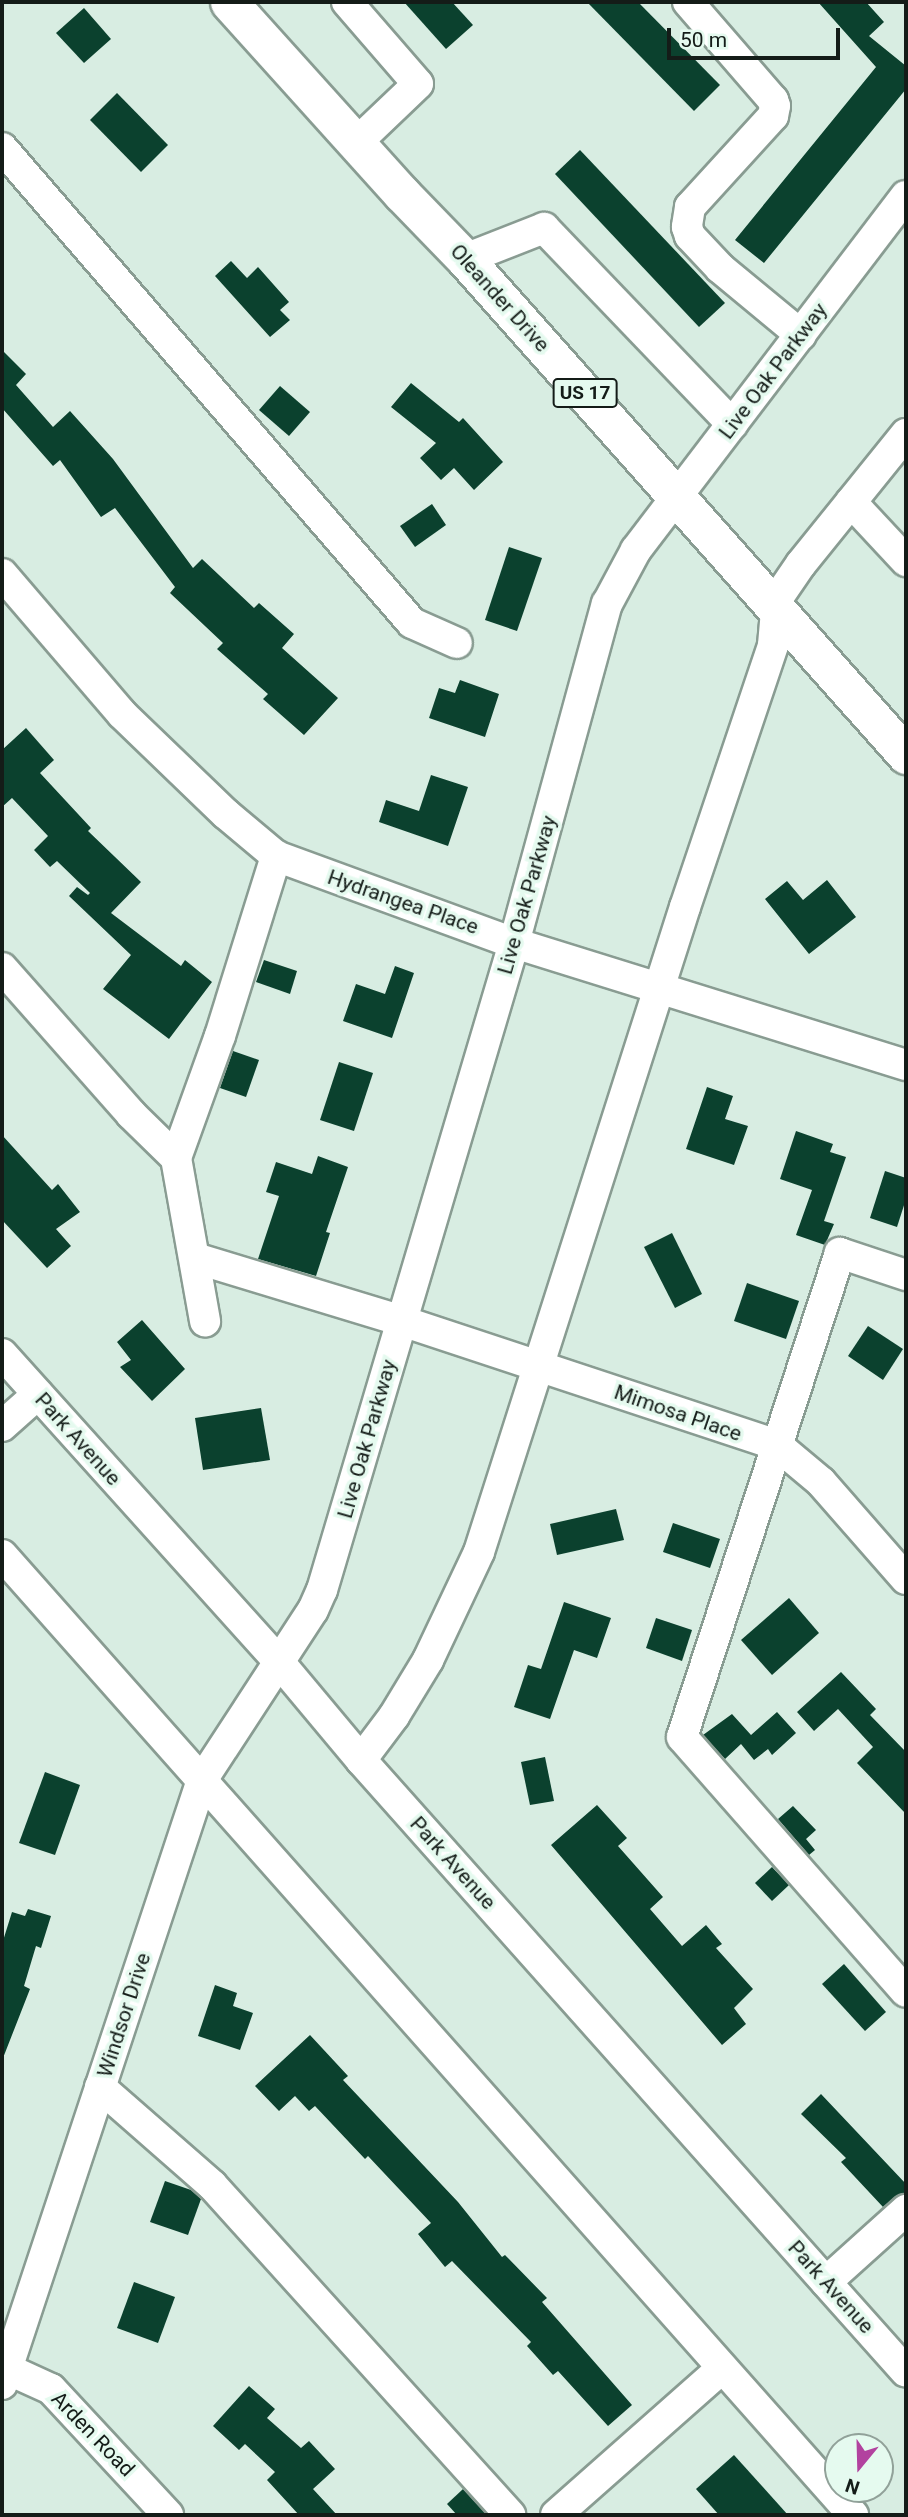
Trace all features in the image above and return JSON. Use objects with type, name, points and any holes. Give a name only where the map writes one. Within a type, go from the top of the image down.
[{"type":"main road","name":"Oleander Drive","points":[[229,2],[356,143],[465,258],[906,755]]},
{"type":"street","points":[[347,2],[418,84],[356,143]]},
{"type":"street","points":[[688,2],[773,100],[775,106],[773,116],[690,207],[687,227],[720,268],[801,335]]},
{"type":"street","points":[[2,148],[412,623],[457,643]]},
{"type":"street","name":"Live Oak Parkway","points":[[279,1662],[322,1590],[514,943],[607,604],[636,550],[906,196]]},
{"type":"street","points":[[465,258],[544,228],[732,424]]},
{"type":"street","points":[[361,1760],[394,1716],[428,1660],[480,1552],[661,986],[774,645],[777,599],[801,564],[906,434]]},
{"type":"street","points":[[851,502],[906,561]]},
{"type":"street","name":"Hydrangea Place","points":[[2,574],[122,714],[226,814],[276,856],[514,943],[661,986],[906,1065]]},
{"type":"street","points":[[205,1321],[176,1158],[220,1036],[276,856]]},
{"type":"street","points":[[2,968],[131,1114],[176,1158]]},
{"type":"street","points":[[906,1275],[839,1253],[682,1737],[906,1992]]},
{"type":"street","name":"Mimosa Place","points":[[195,1258],[402,1321],[775,1446],[821,1482],[906,1578]]},
{"type":"street","name":"Park Avenue","points":[[2,1354],[279,1662],[361,1760],[906,2372]]},
{"type":"street","points":[[2,1426],[38,1394]]},
{"type":"street","points":[[2,1555],[853,2515]]},
{"type":"street","name":"Windsor Drive","points":[[4,2377],[202,1780],[279,1662]]},
{"type":"street","points":[[100,2087],[212,2185],[510,2515]]},
{"type":"street","points":[[826,2282],[906,2210]]},
{"type":"street","points":[[556,2515],[722,2368]]},
{"type":"street","name":"Arden Road","points":[[4,2377],[51,2389],[169,2515]]},
{"type":"building","points":[[404,2],[452,2],[473,25],[446,49]]},
{"type":"building","points":[[587,2],[638,2],[720,85],[694,111]]},
{"type":"building","points":[[818,2],[866,2],[884,22],[869,36],[906,66],[906,89],[764,263],[735,240],[876,67]]},
{"type":"building","points":[[84,8],[111,39],[84,63],[56,33]]},
{"type":"building","points":[[117,93],[168,145],[141,172],[90,120]]},
{"type":"building","points":[[580,150],[725,303],[699,327],[555,174]]},
{"type":"building","points":[[231,261],[247,278],[258,267],[289,302],[280,310],[290,320],[270,337],[215,276]]},
{"type":"building","points":[[2,350],[26,374],[16,385],[53,427],[70,411],[113,459],[193,568],[202,559],[254,608],[259,603],[294,634],[282,648],[338,698],[304,735],[263,699],[268,694],[217,649],[223,643],[170,593],[175,587],[115,508],[101,517],[60,460],[53,466],[2,408]]},
{"type":"building","points":[[411,383],[459,422],[463,418],[503,462],[474,490],[454,468],[441,480],[420,458],[436,443],[391,407]]},
{"type":"building","points":[[280,386],[310,412],[289,436],[259,410]]},
{"type":"building","points":[[432,504],[446,525],[415,547],[400,526]]},
{"type":"building","points":[[509,547],[542,558],[517,631],[485,620]]},
{"type":"building","points":[[460,680],[499,694],[485,737],[429,718],[439,688],[455,693]]},
{"type":"building","points":[[26,728],[54,760],[40,773],[91,828],[88,831],[141,882],[111,913],[181,966],[185,960],[212,982],[169,1039],[103,989],[131,955],[69,896],[77,887],[88,895],[90,893],[57,861],[50,867],[34,850],[48,836],[12,798],[2,807],[2,750]]},
{"type":"building","points":[[431,775],[468,787],[448,846],[379,822],[386,800],[419,811]]},
{"type":"building","points":[[827,880],[856,917],[809,954],[765,899],[787,881],[803,900]]},
{"type":"building","points":[[264,960],[297,971],[290,994],[256,982]]},
{"type":"building","points":[[395,966],[414,973],[392,1038],[343,1021],[356,984],[385,994]]},
{"type":"building","points":[[233,1051],[259,1060],[246,1097],[220,1088]]},
{"type":"building","points":[[339,1062],[373,1073],[354,1131],[320,1120]]},
{"type":"building","points":[[707,1087],[733,1096],[725,1119],[748,1126],[734,1165],[686,1149]]},
{"type":"building","points":[[796,1131],[833,1144],[830,1152],[846,1157],[824,1221],[834,1224],[825,1245],[796,1235],[812,1190],[780,1179]]},
{"type":"building","points":[[2,1135],[52,1190],[58,1184],[80,1212],[56,1229],[71,1246],[47,1268],[2,1220]]},
{"type":"building","points":[[318,1156],[348,1167],[326,1232],[330,1233],[316,1276],[258,1259],[279,1196],[266,1192],[276,1162],[312,1174]]},
{"type":"building","points":[[885,1171],[906,1178],[906,1199],[897,1227],[870,1218]]},
{"type":"building","points":[[672,1233],[702,1294],[675,1308],[644,1247]]},
{"type":"building","points":[[747,1283],[799,1301],[786,1339],[734,1321]]},
{"type":"building","points":[[142,1320],[185,1369],[152,1401],[120,1367],[131,1360],[117,1342]]},
{"type":"building","points":[[868,1326],[903,1349],[883,1380],[848,1356]]},
{"type":"building","points":[[261,1408],[270,1460],[203,1470],[195,1418]]},
{"type":"building","points":[[616,1509],[624,1540],[557,1555],[550,1524]]},
{"type":"building","points":[[673,1523],[720,1539],[710,1568],[663,1552]]},
{"type":"building","points":[[789,1598],[819,1633],[772,1675],[741,1640]]},
{"type":"building","points":[[564,1602],[611,1618],[597,1658],[574,1650],[550,1719],[514,1707],[528,1665],[541,1669]]},
{"type":"building","points":[[656,1618],[692,1630],[682,1661],[646,1648]]},
{"type":"building","points":[[841,1672],[876,1709],[870,1715],[906,1752],[906,1814],[857,1763],[873,1747],[838,1709],[814,1731],[797,1712]]},
{"type":"building","points":[[777,1712],[796,1733],[772,1755],[768,1749],[754,1760],[741,1744],[725,1759],[703,1735],[732,1714],[751,1735]]},
{"type":"building","points":[[545,1757],[554,1801],[530,1805],[521,1762]]},
{"type":"building","points":[[45,1772],[80,1785],[55,1855],[19,1843]]},
{"type":"building","points":[[597,1805],[627,1838],[618,1846],[663,1897],[650,1909],[682,1946],[706,1925],[722,1944],[716,1948],[753,1989],[734,2008],[746,2024],[722,2045],[551,1845]]},
{"type":"building","points":[[793,1806],[816,1830],[806,1839],[815,1850],[809,1855],[778,1819]]},
{"type":"building","points":[[772,1867],[789,1885],[772,1901],[755,1883]]},
{"type":"building","points":[[28,1909],[51,1916],[41,1948],[36,1946],[24,1986],[30,1989],[3,2058],[2,1944],[12,1912],[25,1916]]},
{"type":"building","points":[[844,1964],[886,2012],[865,2031],[822,1984]]},
{"type":"building","points":[[215,1985],[237,1993],[233,2006],[253,2013],[240,2050],[198,2036]]},
{"type":"building","points":[[310,2035],[348,2076],[343,2080],[458,2202],[502,2257],[505,2255],[547,2298],[542,2302],[632,2405],[608,2426],[558,2371],[553,2375],[527,2346],[531,2342],[452,2261],[445,2267],[418,2234],[431,2223],[368,2156],[365,2159],[315,2106],[309,2111],[295,2096],[279,2111],[255,2086]]},
{"type":"building","points":[[821,2094],[906,2184],[906,2193],[895,2197],[883,2207],[841,2162],[846,2158],[801,2114]]},
{"type":"building","points":[[165,2181],[191,2190],[201,2199],[188,2235],[150,2222]]},
{"type":"building","points":[[134,2282],[175,2297],[158,2343],[117,2328]]},
{"type":"building","points":[[249,2386],[275,2409],[267,2418],[301,2448],[309,2441],[335,2469],[313,2489],[337,2515],[299,2515],[267,2480],[275,2472],[245,2444],[239,2450],[213,2426]]},
{"type":"building","points":[[734,2455],[788,2515],[719,2515],[696,2489]]},
{"type":"building","points":[[463,2489],[487,2515],[457,2515],[447,2504]]}]
